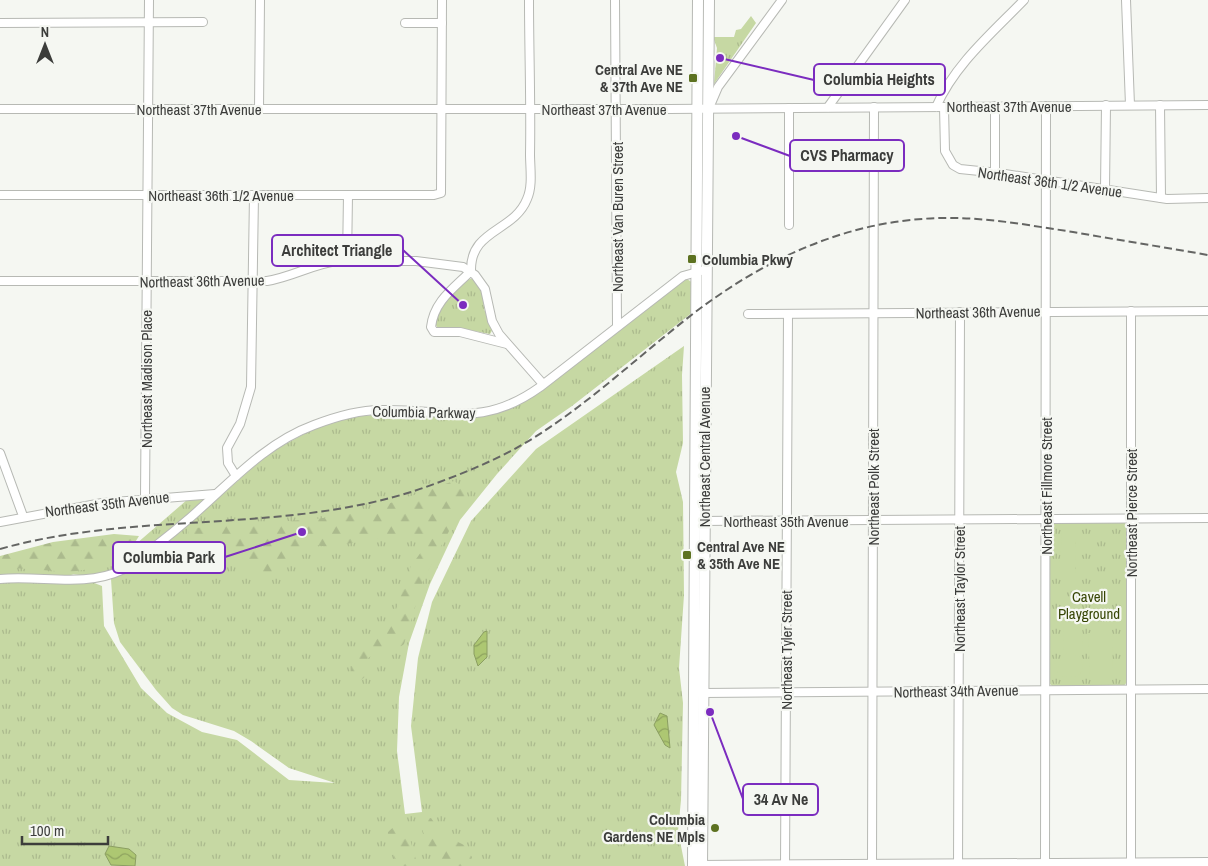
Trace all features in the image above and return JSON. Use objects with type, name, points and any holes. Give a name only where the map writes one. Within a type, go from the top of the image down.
[{"type":"main road","name":"Northeast Central Avenue","points":[[701,271],[710,46],[704,31],[703,2]]},
{"type":"main road","name":"Northeast Central Avenue","points":[[698,866],[701,271],[698,109],[703,2]]},
{"type":"main road","name":"Northeast Central Avenue","points":[[698,866],[703,694],[699,521]]},
{"type":"street","name":"Northeast Madison Place","points":[[145,498],[149,0]]},
{"type":"street","points":[[259,109],[260,0]]},
{"type":"street","points":[[442,0],[442,109]]},
{"type":"street","points":[[529,0],[531,109],[528,197],[518,213],[490,233],[476,247],[471,261],[471,271],[485,288],[492,321],[507,344],[543,384]]},
{"type":"street","name":"Northeast Van Buren Street","points":[[615,0],[617,325]]},
{"type":"street","points":[[709,108],[718,87],[782,0]]},
{"type":"street","points":[[828,107],[905,0]]},
{"type":"street","points":[[940,107],[950,82],[974,50],[1024,0]]},
{"type":"street","points":[[1126,0],[1130,105]]},
{"type":"street","points":[[0,23],[204,22]]},
{"type":"street","points":[[405,23],[442,23]]},
{"type":"street","points":[[1160,105],[1161,198]]},
{"type":"street","name":"Northeast 37th Avenue","points":[[0,109],[698,109],[1208,105]]},
{"type":"street","points":[[995,106],[995,172]]},
{"type":"street","name":"Northeast Fillmore Street","points":[[1045,864],[1046,106]]},
{"type":"street","points":[[1105,189],[1106,106]]},
{"type":"street","name":"Northeast Polk Street","points":[[872,865],[875,314],[874,107]]},
{"type":"street","name":"Northeast 36th 1/2 Avenue","points":[[940,107],[945,151],[953,165],[967,171],[995,172],[1161,198],[1208,198]]},
{"type":"street","points":[[789,108],[789,225]]},
{"type":"street","name":"Northeast 36th 1/2 Avenue","points":[[0,195],[348,195],[441,193],[442,109]]},
{"type":"street","points":[[236,476],[228,463],[226,455],[227,448],[247,406],[251,387],[254,195]]},
{"type":"street","points":[[347,261],[348,195]]},
{"type":"street","name":"Northeast 36th Avenue","points":[[0,282],[254,281],[280,279],[326,262],[347,261],[416,261],[461,265],[471,271]]},
{"type":"street","points":[[471,271],[439,303],[433,314],[431,327],[434,332],[440,334],[460,332],[507,344]]},
{"type":"street","name":"Columbia Parkway","points":[[0,579],[74,580],[110,576],[150,551],[272,446],[292,434],[335,418],[379,410],[459,414],[491,412],[528,396],[617,325],[683,276],[701,271]]},
{"type":"street","name":"Northeast 36th Avenue","points":[[748,314],[1131,310],[1208,311]]},
{"type":"street","name":"Northeast Pierce Street","points":[[1131,310],[1131,864]]},
{"type":"street","name":"Northeast Taylor Street","points":[[958,865],[960,312]]},
{"type":"street","name":"Northeast Tyler Street","points":[[785,865],[788,314]]},
{"type":"street","points":[[0,454],[23,516]]},
{"type":"street","name":"Northeast 35th Avenue","points":[[0,522],[23,516],[145,498],[215,494]]},
{"type":"street","name":"Northeast 35th Avenue","points":[[699,521],[1208,518]]},
{"type":"street","name":"Northeast 34th Avenue","points":[[703,694],[1208,689]]},
{"type":"street","points":[[698,866],[1208,862]]},
{"type":"green space","points":[[751,16],[756,23],[714,84],[717,48],[713,37],[734,37],[736,30],[741,29]]},
{"type":"green space","points":[[470,279],[475,279],[483,289],[484,309],[493,329],[490,334],[458,328],[438,328],[435,324],[440,310],[453,292]]},
{"type":"green space","points":[[687,279],[693,283],[693,312],[572,406],[536,431],[497,474],[460,520],[430,584],[409,643],[399,697],[397,751],[405,814],[422,812],[411,726],[418,658],[432,602],[471,521],[536,449],[684,346],[682,375],[683,443],[676,472],[683,502],[684,595],[679,668],[683,703],[681,800],[678,831],[685,866],[0,866],[0,569],[77,550],[136,544],[188,499],[223,494],[269,453],[317,427],[351,417],[396,413],[480,417],[513,408],[535,395],[668,290]],"holes":[[[71,574],[111,579],[114,623],[120,642],[172,708],[183,715],[234,731],[289,768],[335,783],[289,780],[237,740],[202,732],[167,713],[141,688],[104,626],[102,586]]]},
{"type":"green space","points":[[454,481],[466,489],[463,505],[424,578],[404,644],[399,648],[380,649],[367,659],[367,675],[360,681],[351,670],[357,656],[390,627],[411,566],[424,548],[419,537],[394,536],[328,547],[315,545],[290,554],[275,571],[264,579],[248,569],[242,558],[226,549],[224,539],[211,537],[190,540],[188,535],[189,529],[209,526],[309,519],[349,514],[388,504]]},
{"type":"green space","name":"Cavell Playground","points":[[1127,522],[1127,682],[1124,686],[1053,687],[1050,684],[1050,523]]},
{"type":"green space","points":[[1062,533],[1076,533],[1075,574],[1059,574]]},
{"type":"green space","points":[[114,534],[139,536],[129,552],[90,569],[70,572],[13,568],[0,572],[0,556],[53,542]]},
{"type":"green space","points":[[1082,622],[1083,650],[1064,650],[1063,623]]},
{"type":"green space","points":[[1088,633],[1112,633],[1113,674],[1090,674]]},
{"type":"green space","points":[[1067,653],[1081,658],[1083,670],[1078,676],[1060,677],[1057,672],[1061,658]]},
{"type":"green space","points":[[431,818],[442,834],[464,845],[472,857],[469,866],[436,866],[420,824],[423,819]]},
{"type":"green space","points":[[398,823],[405,823],[418,866],[399,866],[395,861],[388,832]]},
{"type":"water","points":[[487,631],[487,657],[478,666],[474,654],[474,645],[484,632]]},
{"type":"water","points":[[660,713],[667,716],[670,748],[665,745],[654,725]]},
{"type":"water","points":[[109,846],[129,849],[136,855],[135,866],[111,865],[105,854]]},
{"type":"railway","points":[[0,549],[52,537],[105,530],[266,518],[319,512],[371,503],[438,483],[494,459],[535,437],[596,393],[694,313],[752,274],[815,244],[881,224],[915,219],[982,219],[1208,255]]},
{"type":"place","name":"Columbia Heights","points":[[720,58]]},
{"type":"place","name":"Central Ave NE & 37th Ave NE","points":[[693,78]]},
{"type":"place","name":"CVS Pharmacy","points":[[736,136]]},
{"type":"place","name":"Columbia Pkwy","points":[[692,259]]},
{"type":"place","name":"Architect Triangle","points":[[463,305]]},
{"type":"place","name":"Columbia Park","points":[[302,532]]},
{"type":"place","name":"Central Ave NE & 35th Ave NE","points":[[687,555]]},
{"type":"place","name":"34 Av Ne","points":[[710,712]]},
{"type":"place","name":"Columbia Gardens NE Mpls","points":[[715,828]]}]
